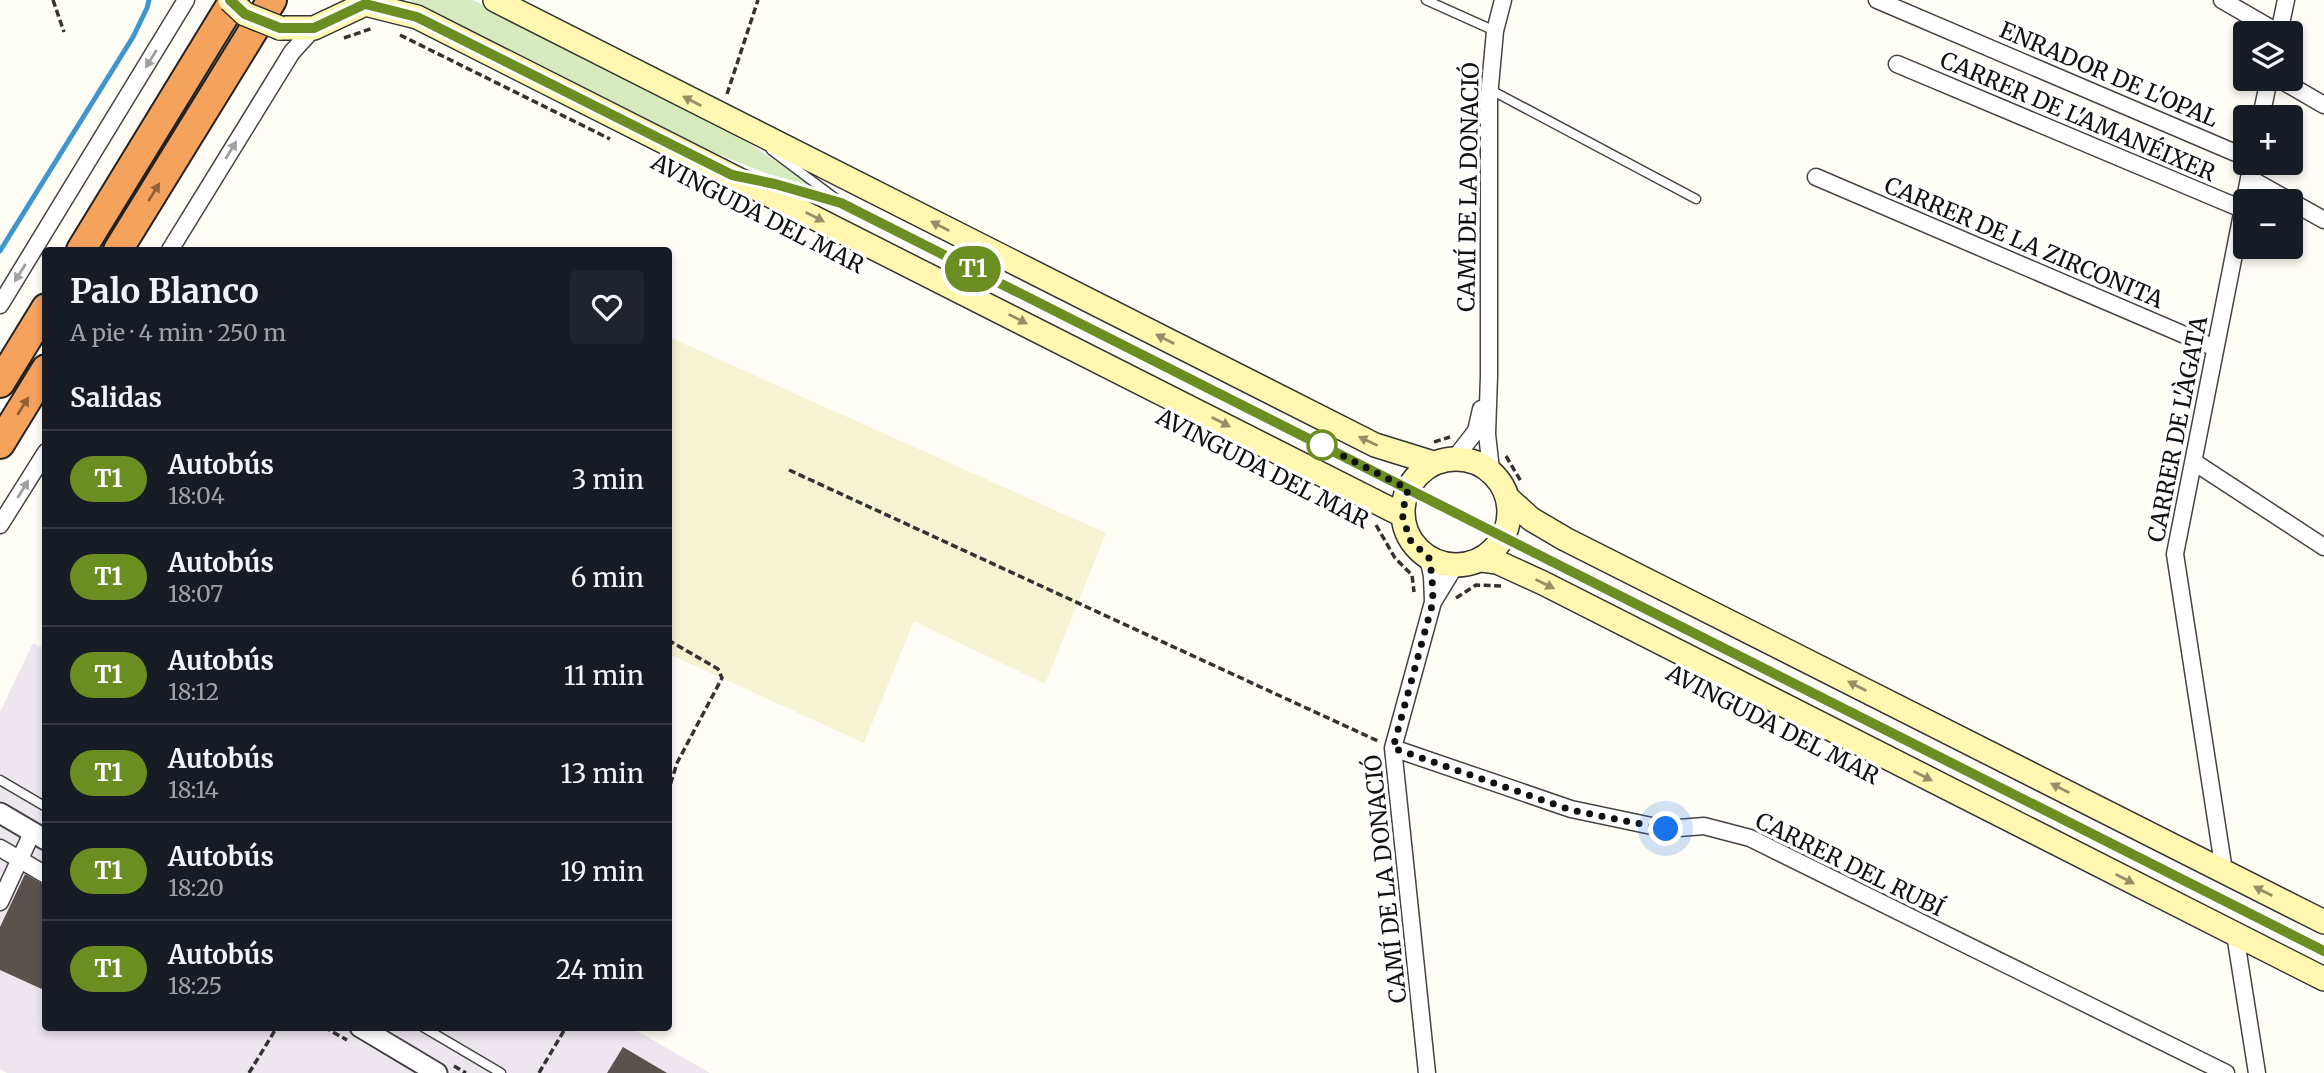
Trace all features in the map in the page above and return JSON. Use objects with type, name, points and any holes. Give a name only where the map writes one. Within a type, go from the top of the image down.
[{"type":"highway","points":[[83,247],[232,0]]},
{"type":"highway","points":[[120,247],[272,0]]},
{"type":"highway","points":[[0,383],[42,315]]},
{"type":"highway","points":[[0,444],[42,376]]},
{"type":"main road","points":[[232,0],[245,14],[280,28],[314,28],[366,2]]},
{"type":"main road","name":"AVINGUDA DEL MAR","points":[[495,0],[1363,438],[1433,463]]},
{"type":"main road","name":"AVINGUDA DEL MAR","points":[[366,2],[417,17],[1402,514]]},
{"type":"main road","points":[[1509,499],[1505,537],[1496,549],[1482,560],[1455,566],[1441,564],[1429,558],[1410,540],[1402,514],[1408,489],[1433,463],[1455,458],[1474,461],[1491,470],[1509,499],[1531,519],[1565,539],[2324,922]]},
{"type":"main road","name":"AVINGUDA DEL MAR","points":[[1482,560],[1497,562],[1542,583],[2324,979]]},
{"type":"street","points":[[0,305],[186,0]]},
{"type":"street","name":"CAMÍ DE LA DONACIÓ","points":[[1491,470],[1487,434],[1489,89],[1495,31],[1503,0]]},
{"type":"street","name":"ENRADOR DE L'OPAL","points":[[1877,0],[2233,152]]},
{"type":"street","points":[[2221,0],[2258,21]]},
{"type":"street","points":[[2282,21],[2287,0]]},
{"type":"street","points":[[172,247],[292,52],[314,28]]},
{"type":"street","name":"CARRER DE L'AMANÉIXER","points":[[1897,64],[2233,205]]},
{"type":"street","points":[[2299,91],[2324,105]]},
{"type":"street","points":[[2257,175],[2324,220]]},
{"type":"street","name":"CARRER DE LA ZIRCONITA","points":[[1816,177],[2215,348]]},
{"type":"street","name":"CARRER DE L'ÀGATA","points":[[2224,871],[2175,554],[2233,255]]},
{"type":"street","name":"CAMÍ DE LA DONACIÓ","points":[[1455,458],[1476,431],[1489,376]]},
{"type":"street","points":[[0,526],[42,458]]},
{"type":"street","points":[[2194,462],[2324,547]]},
{"type":"street","name":"CAMÍ DE LA DONACIÓ","points":[[1429,558],[1433,602]]},
{"type":"street","name":"CAMÍ DE LA DONACIÓ","points":[[1427,1073],[1393,748],[1433,602],[1455,566]]},
{"type":"street","name":"CARRER DEL RUBÍ","points":[[1393,748],[1571,810],[1666,829],[1704,826],[1750,838],[2226,1073]]},
{"type":"street","points":[[0,813],[39,837],[20,860],[0,902]]},
{"type":"street","points":[[0,848],[42,873]]},
{"type":"street","points":[[2235,934],[2257,1073]]},
{"type":"street","points":[[367,1031],[437,1073]]},
{"type":"lane","points":[[1426,0],[1495,31]]},
{"type":"lane","points":[[1489,89],[1696,200]]},
{"type":"lane","name":"AVINGUDA DEL MAR","points":[[753,132],[777,155],[826,189],[841,203]]},
{"type":"lane","name":"AVINGUDA DEL MAR","points":[[732,175],[841,203],[2324,951]]},
{"type":"lane","points":[[0,780],[42,805]]},
{"type":"lane","points":[[430,1031],[501,1073]]},
{"type":"path","points":[[53,0],[64,32]]},
{"type":"path","points":[[719,114],[758,0]]},
{"type":"path","points":[[343,38],[377,27]]},
{"type":"path","points":[[394,32],[619,144]]},
{"type":"path","points":[[789,470],[1393,748]]},
{"type":"path","name":"AVINGUDA DEL MAR","points":[[1374,522],[1395,558],[1412,575],[1415,598],[1433,602]]},
{"type":"path","points":[[1433,602],[1444,605],[1476,585],[1501,586],[1511,592]]},
{"type":"path","points":[[672,642],[718,669],[722,678],[677,763],[672,779]]},
{"type":"path","points":[[249,1073],[275,1031]]},
{"type":"path","points":[[539,1073],[564,1031]]},
{"type":"shaded area","points":[[672,338],[1106,533],[1045,684],[914,621],[864,743],[672,655]]},
{"type":"shaded area","points":[[33,643],[42,648],[42,1031],[637,1031],[710,1073],[7,1073],[0,1069],[0,712]]},
{"type":"green space","points":[[408,0],[473,0],[723,126],[823,193],[701,147]]},
{"type":"building","points":[[25,874],[42,884],[42,989],[0,970],[0,927]]},
{"type":"building","points":[[623,1047],[667,1073],[607,1073]]},
{"type":"waterway","points":[[0,251],[133,37],[149,0]]},
{"type":"bus line","name":"T1","points":[[230,0],[245,14],[280,28],[314,28],[365,4],[417,17],[732,175],[841,203],[2324,951]]},
{"type":"route","points":[[1322,445],[1316,442],[1408,489],[1402,514],[1410,540],[1429,558],[1433,602],[1393,748],[1571,810],[1666,829]]}]
